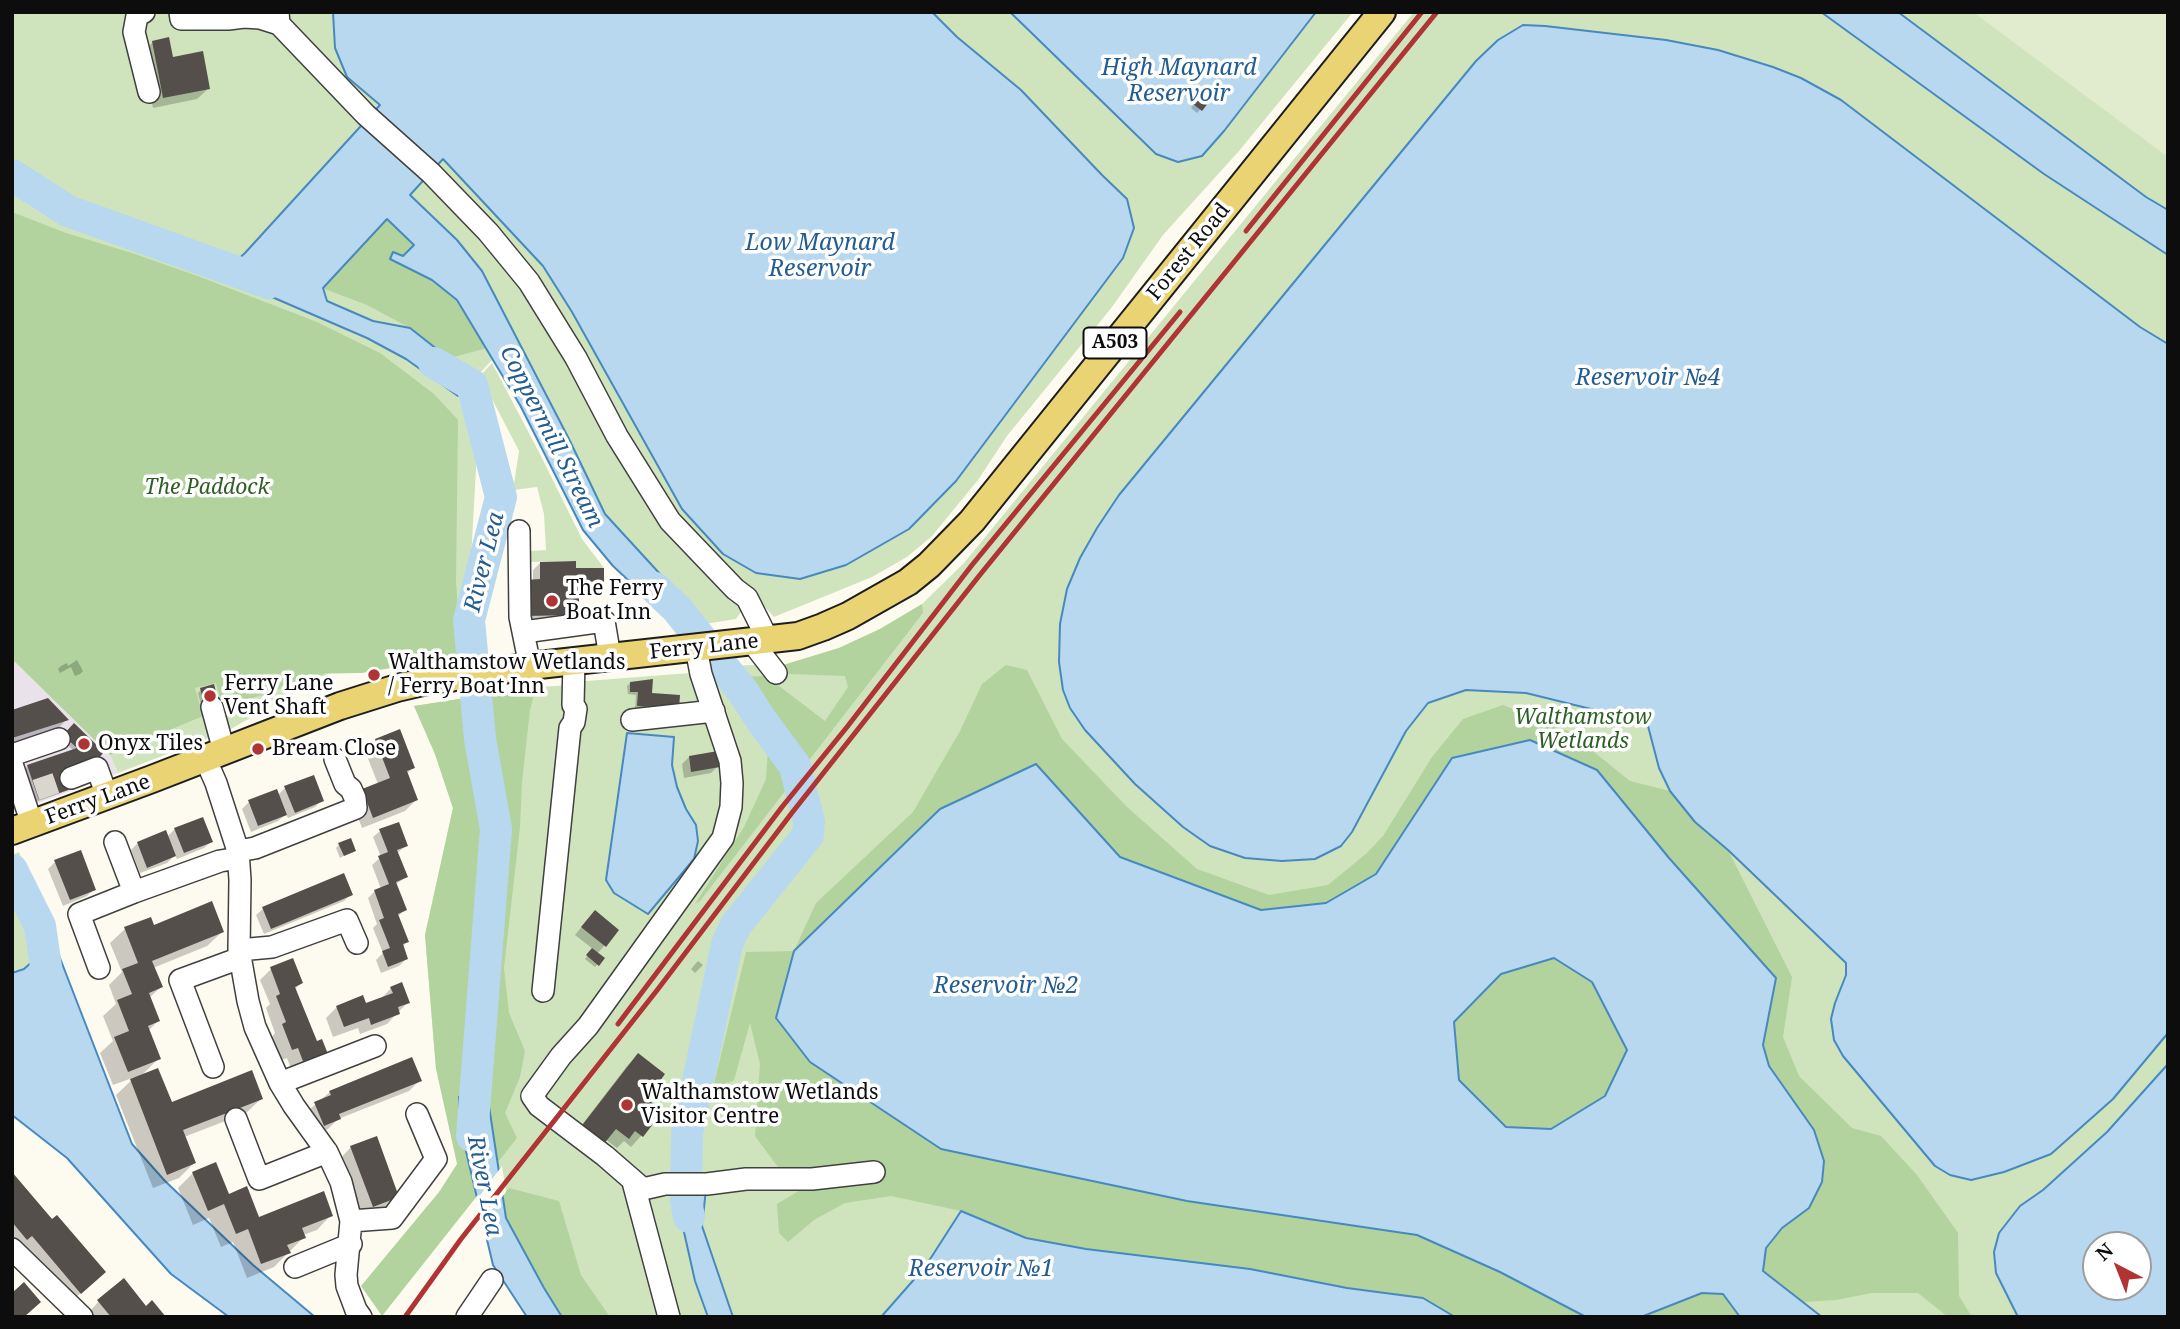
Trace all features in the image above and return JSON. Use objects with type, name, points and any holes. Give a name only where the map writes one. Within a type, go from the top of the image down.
[{"type":"main road","name":"Forest Road","points":[[908,582],[929,565],[972,521],[1382,12]]},
{"type":"main road","name":"Ferry Lane","points":[[22,828],[105,790],[214,755],[370,696],[423,682],[530,666],[610,657],[691,656],[750,642],[798,636],[824,627],[869,605],[908,582]]},
{"type":"street","points":[[144,12],[137,16],[134,32],[149,92]]},
{"type":"street","points":[[180,12],[181,19],[279,18],[366,115],[431,173],[488,232],[529,282],[576,359],[617,436],[670,521],[735,589],[747,598],[750,642],[776,673]]},
{"type":"street","points":[[519,531],[520,617],[530,666]]},
{"type":"street","points":[[524,632],[604,621],[610,657]]},
{"type":"street","points":[[691,656],[714,711],[730,761],[731,807],[723,838],[588,1026],[561,1056],[532,1096],[540,1106],[643,1189],[665,1184],[706,1184],[746,1179],[812,1180],[874,1172]]},
{"type":"street","points":[[543,991],[570,728],[575,722],[574,660]]},
{"type":"street","points":[[212,707],[214,755],[225,809],[239,854],[239,954],[255,1027],[280,1083],[327,1152],[341,1182],[351,1222],[347,1286],[361,1317]]},
{"type":"street","points":[[632,720],[714,711]]},
{"type":"street","points":[[12,755],[58,739]]},
{"type":"street","points":[[99,968],[79,914],[356,808],[355,798],[345,784],[335,759]]},
{"type":"street","points":[[12,764],[29,793],[22,828]]},
{"type":"street","points":[[71,778],[97,768],[105,790]]},
{"type":"street","points":[[115,842],[134,892]]},
{"type":"street","points":[[213,1067],[180,980],[239,954],[272,947],[347,920],[357,943]]},
{"type":"street","points":[[280,1083],[375,1046]]},
{"type":"street","points":[[351,1222],[392,1218],[436,1159],[417,1114]]},
{"type":"street","points":[[236,1119],[259,1179],[327,1152]]},
{"type":"street","points":[[633,1182],[669,1317]]},
{"type":"street","points":[[295,1267],[351,1244]]},
{"type":"street","points":[[13,1252],[82,1317]]},
{"type":"street","points":[[467,1317],[492,1280]]},
{"type":"shaded area","points":[[12,659],[110,755],[118,773],[12,813]]},
{"type":"green space","points":[[12,12],[1353,12],[1239,151],[1163,235],[1112,307],[1007,436],[978,480],[932,536],[907,557],[872,577],[774,617],[762,604],[743,609],[736,619],[692,626],[675,624],[613,566],[583,530],[520,405],[493,359],[458,396],[477,452],[463,652],[415,667],[327,674],[229,730],[118,773],[110,755],[12,659]]},
{"type":"green space","name":"Walthamstow Wetlands","points":[[1414,12],[2168,12],[2168,1317],[562,1317],[506,1218],[487,1094],[459,1097],[436,1069],[425,935],[453,808],[435,754],[414,706],[586,681],[701,674],[715,669],[748,665],[780,666],[839,648],[880,629],[922,604],[964,563]]},
{"type":"green space","points":[[1973,12],[2168,12],[2168,152],[2165,155]]},
{"type":"green space","name":"The Paddock","points":[[12,212],[66,233],[203,278],[317,322],[380,353],[434,394],[458,420],[456,582],[461,652],[415,667],[402,666],[361,673],[327,673],[223,708],[216,683],[195,688],[203,716],[110,755],[12,659]]},
{"type":"green space","points":[[387,219],[415,245],[403,256],[390,259],[432,280],[457,300],[487,348],[450,358],[410,328],[367,305],[322,288]]},
{"type":"green space","points":[[492,363],[582,539],[604,568],[576,568],[576,561],[529,562],[530,551],[546,550],[544,514],[537,487],[513,490],[519,451],[480,376]]},
{"type":"green space","points":[[922,604],[923,613],[695,904],[744,827],[766,779],[768,749],[795,749],[741,677],[766,676],[825,721],[848,687],[845,676],[789,674],[780,666],[839,648],[880,629]]},
{"type":"green space","points":[[1006,665],[1027,670],[1062,739],[1127,807],[1197,869],[1269,895],[1328,885],[1383,836],[1432,757],[1463,719],[1503,705],[1568,731],[1630,781],[1670,791],[1695,822],[1728,850],[1792,977],[1783,1037],[1799,1076],[1852,1128],[1881,1136],[1917,1175],[1958,1233],[1959,1296],[1972,1317],[1948,1317],[1918,1293],[1872,1293],[1836,1300],[1803,1302],[1763,1271],[1766,1248],[1782,1228],[1809,1208],[1822,1182],[1814,1130],[1769,1066],[1763,1045],[1776,978],[1669,858],[1452,758],[1376,874],[1326,903],[1261,910],[1120,857],[1036,764],[941,1149],[1187,1201],[1417,1235],[1500,1272],[1586,1317],[1455,1317],[1423,1298],[1347,1288],[1250,1269],[1086,1249],[1026,1238],[961,1211],[891,1196],[845,1203],[814,1220],[788,1242],[779,1233],[777,1204],[812,1183],[780,1170],[755,1136],[760,1064],[750,1023],[734,1080],[712,1092],[746,952],[794,951],[816,903],[913,812],[960,731],[982,684]]},
{"type":"green space","points":[[536,687],[530,710],[504,968],[509,1013],[525,1051],[520,1077],[505,1113],[517,1138],[498,1162],[487,1094],[460,1126],[477,1196],[382,1316],[361,1286],[439,1192],[457,1164],[436,1069],[425,935],[453,808],[435,754],[414,706]]},
{"type":"green space","points":[[19,852],[46,922],[34,929],[38,951],[33,961],[24,969],[12,973],[12,855]]},
{"type":"green space","points":[[1554,957],[1592,982],[1627,1050],[1605,1096],[1550,1129],[1506,1127],[1459,1080],[1454,1022],[1501,974]]},
{"type":"green space","points":[[509,1188],[559,1201],[581,1275],[610,1317],[562,1317],[506,1218],[503,1195]]},
{"type":"green space","points":[[1701,1293],[1723,1294],[1740,1317],[1641,1317]]},
{"type":"water","name":"Low Maynard Reservoir","points":[[333,12],[932,12],[957,37],[1021,90],[1127,199],[1134,228],[1123,258],[956,481],[909,529],[846,565],[800,579],[756,573],[723,554],[682,509],[572,312],[543,266],[443,159],[410,195],[457,240],[482,271],[605,514],[694,611],[675,624],[613,566],[583,530],[520,405],[457,300],[432,280],[390,259],[393,252],[403,256],[414,245],[387,219],[323,288],[327,301],[373,321],[410,328],[475,379],[458,396],[406,359],[367,338],[221,275],[245,253],[380,105],[347,77],[335,48]]},
{"type":"water","name":"High Maynard Reservoir","points":[[1010,12],[1316,12],[1202,156],[1178,162],[1156,154]]},
{"type":"water","points":[[1821,12],[1898,12],[2146,197],[2168,210],[2168,255],[2044,174]]},
{"type":"water","name":"Reservoir №4","points":[[1523,25],[1666,40],[1718,50],[1801,78],[1841,100],[2140,327],[2168,344],[2168,1033],[2113,1099],[2051,1154],[2004,1172],[1971,1180],[1950,1175],[1935,1166],[1843,1056],[1834,1040],[1831,1019],[1846,975],[1846,963],[1695,822],[1670,791],[1659,768],[1648,726],[1644,719],[1637,715],[1599,711],[1526,693],[1466,690],[1428,703],[1406,731],[1352,832],[1341,846],[1315,859],[1282,861],[1245,858],[1210,846],[1183,827],[1135,784],[1085,730],[1070,708],[1063,690],[1059,662],[1060,624],[1067,589],[1097,528],[1119,495],[1476,61],[1498,40]]},
{"type":"water","points":[[627,733],[674,737],[672,765],[677,787],[696,825],[698,841],[694,859],[648,914],[614,893],[606,880]]},
{"type":"water","name":"Reservoir №2","points":[[1530,740],[1597,770],[1669,858],[1776,978],[1763,1045],[1769,1066],[1814,1130],[1824,1161],[1822,1182],[1809,1208],[1782,1228],[1766,1248],[1763,1271],[1822,1317],[1740,1317],[1723,1294],[1702,1293],[1641,1317],[1586,1317],[1500,1272],[1417,1235],[1187,1201],[941,1149],[810,1062],[776,1018],[794,951],[940,809],[1036,764],[1120,857],[1261,910],[1326,903],[1376,874],[1452,758]],"holes":[[[1554,958],[1592,982],[1627,1050],[1605,1096],[1551,1129],[1506,1127],[1459,1080],[1454,1022],[1501,974]]]},
{"type":"water","points":[[46,922],[132,1144],[165,1181],[253,1265],[315,1317],[229,1317],[171,1274],[67,1158],[12,1115],[12,973],[24,969],[33,961],[38,951],[34,929]]},
{"type":"water","points":[[2168,1064],[2168,1317],[2018,1317],[1996,1273],[1994,1252],[1999,1233],[2020,1206],[2043,1190],[2107,1132]]},
{"type":"water","points":[[487,1093],[506,1218],[562,1317],[527,1317],[493,1265],[460,1126],[459,1097]]},
{"type":"water","points":[[706,1189],[702,1226],[733,1317],[708,1317],[695,1281],[675,1192]]},
{"type":"water","name":"Reservoir №1","points":[[961,1211],[1026,1238],[1086,1249],[1250,1269],[1347,1288],[1423,1298],[1455,1317],[881,1317],[925,1267]]},
{"type":"pier","points":[[502,1166],[506,1192],[480,1225],[475,1202]]},
{"type":"building","points":[[169,37],[173,57],[203,51],[210,89],[163,98],[152,41]]},
{"type":"building","points":[[1200,95],[1209,102],[1202,111],[1193,104]]},
{"type":"building","name":"The Ferry Boat Inn","points":[[576,561],[576,568],[604,568],[604,587],[579,587],[579,615],[525,616],[525,580],[540,579],[540,562]]},
{"type":"building","points":[[653,679],[652,693],[680,695],[679,709],[637,706],[638,692],[630,692],[630,682]]},
{"type":"building","name":"Ferry Lane Vent Shaft","points":[[214,684],[219,703],[205,707],[200,688]]},
{"type":"building","points":[[48,698],[69,720],[12,738],[12,710]]},
{"type":"building","points":[[74,723],[104,752],[74,788],[39,800],[27,765],[77,748],[63,735]]},
{"type":"building","points":[[400,729],[415,768],[407,771],[418,800],[373,818],[362,789],[390,778],[375,739]]},
{"type":"building","points":[[718,751],[720,767],[691,772],[689,756]]},
{"type":"building","points":[[314,775],[324,801],[295,813],[284,786]]},
{"type":"building","points":[[277,789],[287,815],[258,826],[248,800]]},
{"type":"building","points":[[203,817],[213,842],[184,853],[174,828]]},
{"type":"building","points":[[399,822],[408,846],[397,850],[408,877],[396,882],[407,910],[398,914],[409,942],[403,944],[408,959],[388,967],[382,951],[390,948],[379,920],[384,918],[374,890],[389,884],[378,856],[388,852],[379,829]]},
{"type":"building","points":[[166,830],[176,856],[147,868],[137,842]]},
{"type":"building","points":[[351,838],[356,851],[344,856],[338,843]]},
{"type":"building","points":[[81,850],[96,890],[70,900],[54,860]]},
{"type":"building","points":[[344,873],[353,895],[271,929],[262,907]]},
{"type":"building","points":[[212,901],[224,932],[152,961],[163,987],[149,993],[160,1021],[148,1026],[161,1059],[128,1072],[114,1037],[129,1031],[117,1000],[132,994],[122,969],[138,963],[124,927],[151,917],[154,925]]},
{"type":"building","points":[[595,910],[619,930],[606,947],[581,927]]},
{"type":"building","points":[[592,948],[605,958],[599,966],[586,955]]},
{"type":"building","points":[[293,958],[303,983],[295,987],[317,1041],[322,1039],[328,1054],[304,1064],[298,1048],[292,1050],[282,1024],[286,1022],[276,996],[280,994],[270,967]]},
{"type":"building","points":[[402,982],[410,1003],[398,1007],[400,1014],[371,1025],[369,1018],[344,1027],[336,1006],[363,995],[366,1003],[393,993],[390,987]]},
{"type":"building","name":"Walthamstow Wetlands Visitor Centre","points":[[638,1053],[665,1074],[647,1099],[663,1111],[643,1137],[635,1131],[629,1139],[616,1129],[603,1145],[580,1128]]},
{"type":"building","points":[[412,1057],[422,1081],[339,1114],[341,1119],[324,1126],[314,1102],[331,1095],[329,1091]]},
{"type":"building","points":[[158,1068],[172,1102],[252,1070],[263,1099],[183,1130],[196,1163],[167,1175],[130,1079]]},
{"type":"building","points":[[377,1136],[399,1197],[373,1207],[350,1146]]},
{"type":"building","points":[[216,1162],[229,1194],[247,1186],[259,1217],[324,1191],[333,1216],[302,1228],[306,1238],[287,1245],[291,1253],[261,1264],[248,1229],[236,1234],[224,1204],[208,1211],[192,1172]]},
{"type":"building","points":[[12,1172],[52,1219],[57,1215],[106,1272],[81,1294],[32,1236],[27,1240],[12,1222]]},
{"type":"building","points":[[124,1278],[146,1306],[152,1300],[166,1317],[111,1317],[97,1300]]},
{"type":"building","points":[[24,1282],[41,1302],[24,1317],[12,1317],[12,1293]]},
{"type":"waterway","name":"River Lea","points":[[12,175],[68,211],[268,283]]},
{"type":"waterway","name":"River Lea","points":[[434,363],[472,385],[501,497],[469,620],[480,739],[496,829],[472,1136]]},
{"type":"waterway","name":"Coppermill Stream","points":[[655,588],[677,609],[744,693],[795,766],[809,822],[808,835],[736,925],[727,944],[687,1133],[686,1201],[689,1217]]},
{"type":"waterway","points":[[12,870],[40,926],[46,967]]},
{"type":"tunnel","points":[[36,790],[71,778]]},
{"type":"railway","points":[[1246,231],[1422,12]]},
{"type":"railway","points":[[405,1317],[461,1239],[979,576],[1437,12]]},
{"type":"railway","points":[[618,1024],[782,807],[972,565],[1180,312]]},
{"type":"place","name":"The Ferry Boat Inn","points":[[552,601]]},
{"type":"place","name":"Walthamstow Wetlands / Ferry Boat Inn","points":[[374,675]]},
{"type":"place","name":"Ferry Lane Vent Shaft","points":[[210,696]]},
{"type":"place","name":"Onyx Tiles","points":[[84,744]]},
{"type":"place","name":"Bream Close","points":[[258,749]]},
{"type":"place","name":"Walthamstow Wetlands Visitor Centre","points":[[627,1105]]}]
